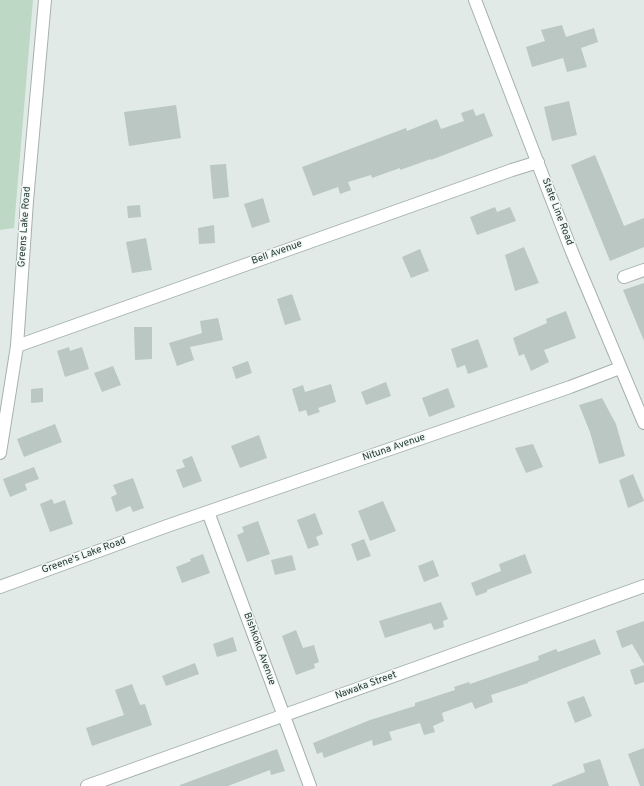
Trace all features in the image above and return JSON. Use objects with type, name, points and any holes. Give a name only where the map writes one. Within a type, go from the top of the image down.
[{"type":"street","name":"Greens Lake Road","points":[[0,453],[17,346],[27,201],[45,0]]},
{"type":"street","name":"State Line Road","points":[[476,0],[572,252],[644,423]]},
{"type":"street","name":"Bell Avenue","points":[[17,346],[538,162]]},
{"type":"street","points":[[624,277],[644,270]]},
{"type":"street","name":"Nituna Avenue","points":[[167,526],[570,387],[620,368]]},
{"type":"street","name":"Bishkoko Avenue","points":[[208,512],[310,786]]},
{"type":"street","name":"Greene's Lake Road","points":[[0,587],[167,526]]},
{"type":"street","name":"Nawaka Street","points":[[87,786],[644,586]]},
{"type":"green space","points":[[0,0],[33,0],[14,228],[0,230]]},
{"type":"building","points":[[562,25],[566,37],[594,28],[598,42],[581,48],[587,67],[567,72],[563,58],[532,67],[526,47],[545,41],[541,30]]},
{"type":"building","points":[[569,101],[577,135],[552,141],[544,107]]},
{"type":"building","points":[[176,105],[181,138],[129,146],[124,112]]},
{"type":"building","points":[[473,109],[476,116],[484,113],[493,136],[431,160],[400,170],[400,168],[372,178],[371,175],[348,182],[351,190],[340,194],[338,187],[313,196],[302,167],[406,128],[407,131],[437,119],[441,129],[464,121],[461,113]]},
{"type":"building","points":[[595,155],[624,226],[644,218],[644,247],[610,261],[571,165]]},
{"type":"building","points":[[226,164],[229,197],[213,199],[210,165]]},
{"type":"building","points":[[263,198],[270,222],[252,228],[244,204]]},
{"type":"building","points":[[140,205],[141,217],[128,218],[127,206]]},
{"type":"building","points":[[495,207],[497,212],[510,207],[516,221],[477,235],[470,217]]},
{"type":"building","points":[[214,225],[215,243],[199,244],[198,228]]},
{"type":"building","points":[[146,238],[152,270],[132,273],[126,242]]},
{"type":"building","points":[[524,247],[539,283],[515,291],[505,255]]},
{"type":"building","points":[[420,249],[429,271],[411,278],[402,257]]},
{"type":"building","points":[[644,283],[644,341],[623,290]]},
{"type":"building","points":[[292,294],[301,320],[285,325],[277,299]]},
{"type":"building","points":[[566,311],[576,338],[544,350],[549,362],[531,371],[524,354],[519,356],[513,338],[547,323],[546,319]]},
{"type":"building","points":[[218,318],[223,340],[190,347],[194,360],[177,366],[169,343],[202,333],[200,321]]},
{"type":"building","points":[[134,327],[152,327],[152,359],[135,360]]},
{"type":"building","points":[[478,339],[488,367],[468,374],[465,365],[457,368],[451,349]]},
{"type":"building","points":[[69,347],[70,351],[82,347],[89,369],[65,377],[57,351]]},
{"type":"building","points":[[248,361],[252,373],[236,379],[232,367]]},
{"type":"building","points":[[113,366],[121,385],[102,392],[94,373]]},
{"type":"building","points":[[386,382],[391,396],[366,405],[361,392]]},
{"type":"building","points":[[331,384],[336,402],[318,408],[320,412],[308,416],[306,410],[299,412],[292,389],[303,385],[305,392]]},
{"type":"building","points":[[43,388],[43,402],[31,403],[31,389]]},
{"type":"building","points":[[448,388],[455,407],[429,417],[422,398]]},
{"type":"building","points":[[602,398],[616,424],[625,456],[599,464],[590,432],[579,405]]},
{"type":"building","points":[[55,424],[62,442],[24,457],[17,439]]},
{"type":"building","points":[[259,435],[267,458],[240,468],[231,446]]},
{"type":"building","points":[[533,444],[543,467],[526,473],[515,448]]},
{"type":"building","points":[[192,456],[202,481],[183,488],[176,470],[185,467],[182,460]]},
{"type":"building","points":[[34,467],[39,479],[25,484],[27,490],[10,497],[3,479]]},
{"type":"building","points":[[633,474],[644,501],[628,508],[619,480]]},
{"type":"building","points":[[133,478],[144,508],[133,512],[130,506],[116,512],[111,497],[117,494],[113,485]]},
{"type":"building","points":[[52,499],[54,504],[65,500],[73,524],[50,532],[40,504]]},
{"type":"building","points":[[383,501],[396,531],[370,541],[358,511]]},
{"type":"building","points":[[315,513],[323,534],[316,537],[319,545],[308,549],[297,520]]},
{"type":"building","points":[[258,521],[270,554],[247,562],[237,535],[244,532],[242,527]]},
{"type":"building","points":[[364,539],[371,556],[357,561],[351,544]]},
{"type":"building","points":[[203,554],[210,573],[182,583],[176,567]]},
{"type":"building","points":[[525,554],[532,573],[487,590],[487,592],[476,596],[471,583],[501,571],[499,564]]},
{"type":"building","points":[[292,555],[296,570],[275,575],[271,560]]},
{"type":"building","points":[[433,560],[439,576],[424,582],[418,566]]},
{"type":"building","points":[[441,602],[448,619],[443,621],[444,627],[434,630],[431,623],[385,638],[379,621]]},
{"type":"building","points":[[644,621],[644,664],[632,644],[622,648],[616,631]]},
{"type":"building","points":[[296,630],[303,648],[314,645],[319,662],[314,664],[315,668],[296,675],[282,636]]},
{"type":"building","points":[[233,637],[237,651],[217,657],[213,644]]},
{"type":"building","points":[[595,639],[601,654],[528,683],[491,695],[493,702],[475,709],[472,702],[442,713],[444,721],[433,726],[435,732],[424,735],[420,723],[389,732],[392,740],[373,746],[372,740],[324,758],[322,752],[317,754],[313,743],[370,720],[415,706],[415,703],[455,690],[454,687],[469,682],[470,684],[539,660],[538,656],[556,649],[558,652]]},
{"type":"building","points":[[195,663],[199,674],[166,686],[162,676]]},
{"type":"building","points":[[644,665],[644,682],[635,685],[630,670]]},
{"type":"building","points":[[132,684],[140,705],[145,704],[152,725],[92,746],[86,728],[124,715],[115,690]]},
{"type":"building","points":[[584,696],[592,716],[575,723],[567,702]]},
{"type":"building","points":[[644,748],[644,786],[640,786],[628,754]]},
{"type":"building","points":[[277,749],[285,771],[271,775],[270,770],[228,786],[180,786],[180,785]]},
{"type":"building","points":[[600,759],[609,786],[552,786],[585,772],[583,764]]}]
